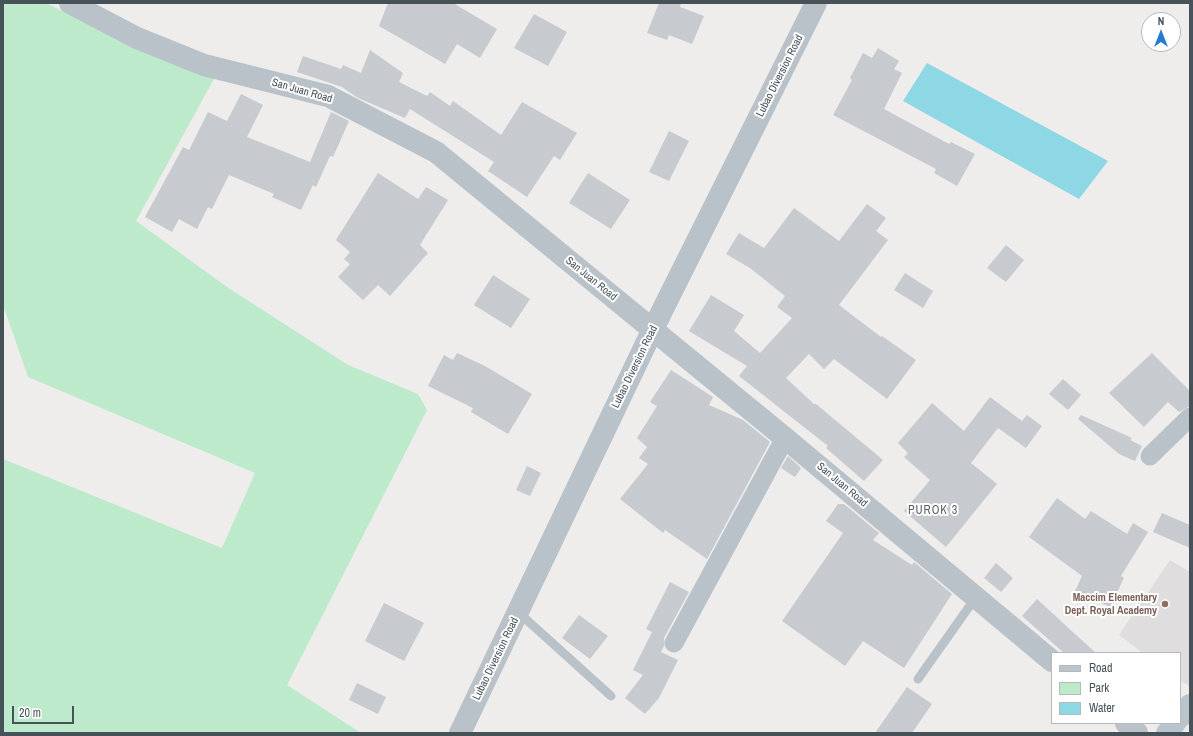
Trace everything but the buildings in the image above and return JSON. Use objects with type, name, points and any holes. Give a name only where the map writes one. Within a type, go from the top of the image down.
[{"type":"main road","points":[[1181,716],[1190,705]]},
{"type":"main road","points":[[1167,733],[1174,724]]},
{"type":"street","name":"San Juan Road","points":[[70,3],[137,38],[204,65],[328,96],[436,152],[785,438],[1051,660]]},
{"type":"street","name":"Lubao Diversion Road","points":[[460,733],[653,329],[816,3]]},
{"type":"street","points":[[1150,456],[1190,417]]},
{"type":"street","points":[[674,643],[785,438]]},
{"type":"street","points":[[1127,724],[1138,733]]},
{"type":"lane","points":[[918,679],[976,596]]},
{"type":"lane","points":[[518,612],[611,696]]},
{"type":"shaded area","name":"Maccim Elementary Dept. Royal Academy","points":[[1170,560],[1190,572],[1190,687],[1181,681],[1181,652],[1142,652],[1119,635]]},
{"type":"green space","points":[[3,3],[46,3],[136,47],[215,77],[136,221],[227,287],[348,365],[418,394],[427,410],[287,685],[361,733],[3,733],[3,459],[222,548],[255,473],[28,377],[3,305]]},
{"type":"water","points":[[927,63],[1108,161],[1079,199],[903,101]]},
{"type":"place","name":"Maccim Elementary Dept. Royal Academy","points":[[1165,604]]},
{"type":"district","name":"PUROK 3","points":[[933,511]]}]
